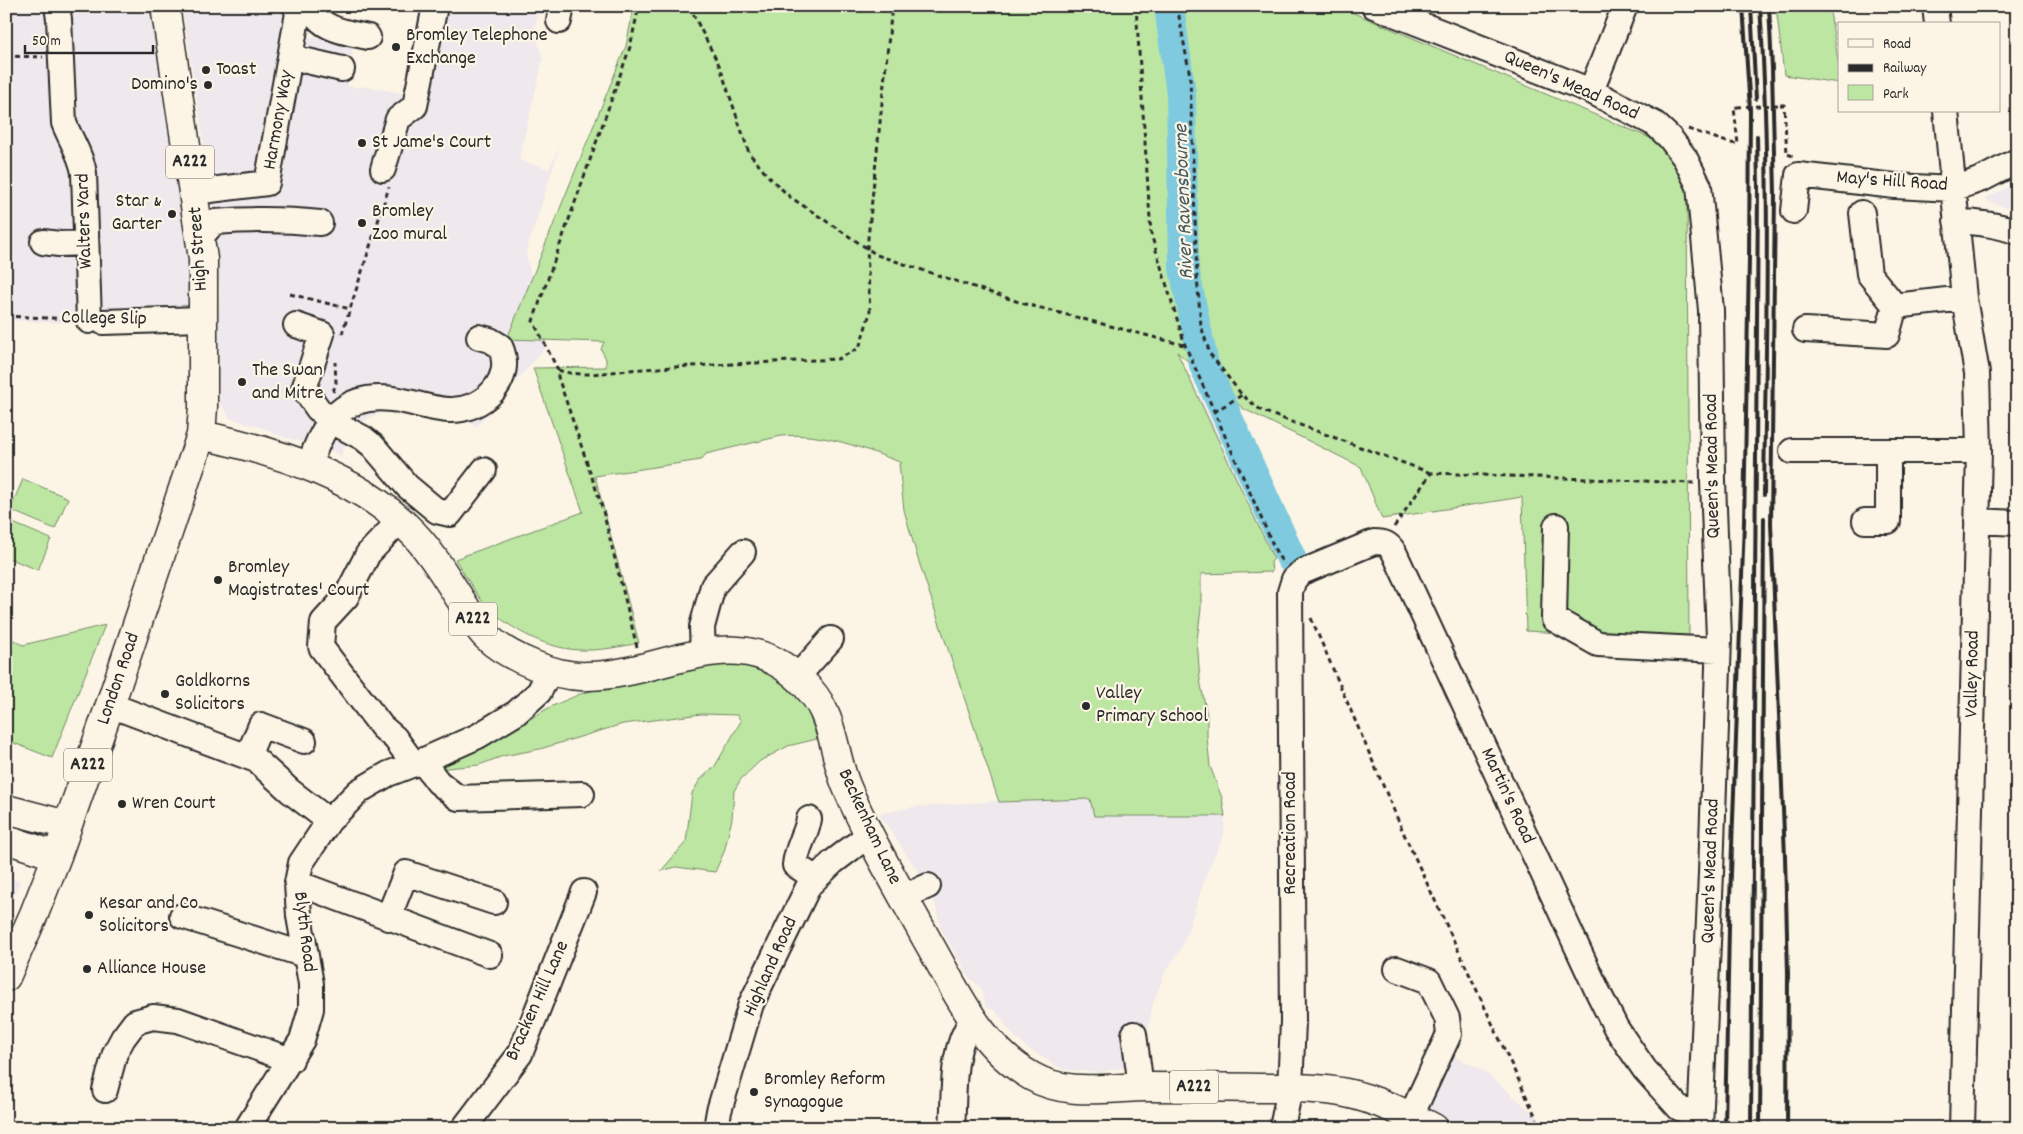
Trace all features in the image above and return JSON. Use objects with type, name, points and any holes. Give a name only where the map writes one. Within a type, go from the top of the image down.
[{"type":"main road","name":"High Street","points":[[165,6],[201,237],[203,273],[202,434]]},
{"type":"main road","name":"Beckenham Lane","points":[[202,434],[239,443],[309,467],[358,491],[400,520],[434,559],[475,623],[486,636],[508,652],[550,671],[586,676],[609,674],[704,652],[731,650],[760,655],[779,662],[815,696],[826,714],[843,777],[870,834],[972,1020],[995,1047],[1030,1076],[1047,1084],[1062,1088],[1290,1088],[1347,1093],[1372,1100],[1422,1122]]},
{"type":"main road","name":"London Road","points":[[6,977],[57,856],[202,434]]},
{"type":"main road","points":[[6,809],[67,825]]},
{"type":"main road","points":[[6,839],[57,856]]},
{"type":"street","name":"Walters Yard","points":[[56,6],[60,19],[64,123],[82,162],[86,243],[96,321]]},
{"type":"street","points":[[386,177],[398,119],[416,106],[435,6]]},
{"type":"street","name":"Queen's Mead Road","points":[[1374,6],[1591,91],[1655,124],[1670,138],[1685,158],[1699,186],[1711,310],[1713,482],[1718,650],[1712,873],[1700,1122]]},
{"type":"street","points":[[1591,91],[1625,6]]},
{"type":"street","points":[[1935,6],[1937,22]]},
{"type":"street","points":[[301,9],[333,29],[368,37]]},
{"type":"street","name":"Harmony Way","points":[[194,192],[267,183],[290,57],[301,9]]},
{"type":"street","points":[[290,57],[342,69]]},
{"type":"street","name":"Valley Road","points":[[1946,112],[1964,298],[1977,374],[1979,451],[1962,1128]]},
{"type":"street","name":"May's Hill Road","points":[[1794,211],[1798,175],[1895,186],[1953,189],[1982,179],[2017,161]]},
{"type":"street","points":[[1862,213],[1869,274],[1894,306]]},
{"type":"street","points":[[201,237],[214,222],[288,219],[320,223]]},
{"type":"street","points":[[1956,221],[1982,223],[2017,232]]},
{"type":"street","points":[[43,242],[59,244],[86,243]]},
{"type":"street","points":[[1894,306],[1964,298]]},
{"type":"street","points":[[1805,330],[1887,335],[1894,306]]},
{"type":"street","name":"College Slip","points":[[96,321],[202,319]]},
{"type":"street","points":[[296,325],[322,334],[304,389],[324,415],[373,446],[407,486],[437,511],[450,514],[484,470]]},
{"type":"street","points":[[324,415],[372,397],[397,399],[448,410],[472,407],[482,403],[501,378],[505,361],[500,346],[490,340],[479,337]]},
{"type":"street","points":[[309,467],[320,436],[324,415]]},
{"type":"street","points":[[1792,451],[1979,451]]},
{"type":"street","points":[[1865,521],[1888,521],[1888,451]]},
{"type":"street","points":[[400,520],[368,554],[346,597],[323,622],[321,647],[382,727],[438,782],[458,798],[582,794]]},
{"type":"street","points":[[1977,521],[2017,523]]},
{"type":"street","points":[[1556,526],[1554,619],[1598,644],[1718,650]]},
{"type":"street","points":[[1294,579],[1310,568],[1366,544],[1384,542]]},
{"type":"street","name":"Martin's Road","points":[[1384,542],[1390,546],[1400,565],[1616,1028],[1645,1070],[1671,1100],[1679,1108],[1700,1122]]},
{"type":"street","points":[[704,652],[702,627],[713,586],[743,552]]},
{"type":"street","name":"Recreation Road","points":[[1282,1128],[1290,1088],[1292,1012],[1289,607],[1290,592],[1294,579]]},
{"type":"street","points":[[797,677],[830,639]]},
{"type":"street","name":"Blyth Road","points":[[247,1128],[302,1040],[311,1009],[311,984],[299,916],[297,883],[301,863],[328,821],[367,785],[388,774],[478,736],[516,713],[539,692],[550,671]]},
{"type":"street","points":[[110,706],[256,760],[328,821]]},
{"type":"street","points":[[248,756],[261,725],[304,741]]},
{"type":"street","points":[[809,819],[807,831],[795,864],[815,878]]},
{"type":"street","name":"Highland Road","points":[[716,1128],[719,1111],[751,1004],[809,885],[845,851],[870,834]]},
{"type":"street","points":[[388,918],[406,873],[494,902]]},
{"type":"street","points":[[297,883],[490,955]]},
{"type":"street","points":[[903,897],[928,886]]},
{"type":"street","name":"Bracken Hill Lane","points":[[464,1128],[520,1054],[584,892]]},
{"type":"street","points":[[182,916],[306,956]]},
{"type":"street","points":[[1397,969],[1429,981],[1449,1026],[1449,1034],[1422,1122]]},
{"type":"street","points":[[105,1090],[115,1053],[122,1038],[135,1022],[153,1017],[178,1020],[291,1060]]},
{"type":"street","points":[[952,1128],[957,1051],[965,1029],[972,1020]]},
{"type":"street","points":[[1134,1034],[1141,1087]]},
{"type":"path","points":[[639,6],[630,47],[533,321],[558,370],[558,377],[602,507],[642,667]]},
{"type":"path","points":[[689,6],[720,67],[749,153],[767,175],[790,197],[877,255],[1025,304],[1185,345]]},
{"type":"path","points":[[558,370],[568,373],[588,374],[638,369],[838,359],[859,348],[870,313],[867,248],[892,6]]},
{"type":"path","points":[[1136,6],[1152,234],[1185,345],[1277,554],[1294,579]]},
{"type":"path","points":[[1177,6],[1190,76],[1196,277],[1201,326],[1210,354],[1242,396],[1262,411],[1431,472],[1682,483],[1713,482]]},
{"type":"path","points":[[1683,127],[1730,144],[1738,144],[1734,108],[1784,105],[1786,154],[1792,156]]},
{"type":"path","points":[[341,337],[386,177]]},
{"type":"path","points":[[290,294],[350,309]]},
{"type":"path","name":"College Slip","points":[[6,316],[96,321]]},
{"type":"path","points":[[324,415],[336,384],[335,356]]},
{"type":"path","points":[[1214,412],[1242,396]]},
{"type":"path","points":[[1384,542],[1431,472]]},
{"type":"path","points":[[1310,615],[1404,834],[1541,1128]]},
{"type":"shaded area","points":[[6,6],[152,6],[192,226],[192,317],[110,326],[6,320]]},
{"type":"shaded area","points":[[182,6],[303,6],[301,36],[353,44],[348,86],[361,88],[362,86],[402,93],[404,82],[407,82],[419,6],[556,6],[551,14],[538,14],[534,31],[543,59],[519,160],[549,169],[560,146],[526,253],[546,347],[476,427],[464,419],[396,410],[383,411],[366,420],[356,429],[342,450],[342,457],[335,452],[271,433],[272,431],[230,418],[220,403],[218,336],[220,288],[210,183]]},
{"type":"shaded area","points":[[2017,183],[2017,212],[1986,200],[1986,198]]},
{"type":"shaded area","name":"Valley Primary School","points":[[1176,351],[1203,401],[1274,559],[1271,562],[1272,572],[1201,574],[1201,609],[1197,640],[1200,680],[1207,715],[1210,766],[1222,798],[1225,816],[1224,835],[1208,870],[1181,949],[1165,972],[1153,1003],[1141,1066],[1130,1066],[1102,1072],[1063,1070],[1027,1048],[1013,1035],[996,1011],[986,1007],[981,988],[969,977],[941,929],[933,895],[879,814],[913,807],[999,801],[918,559],[904,510],[899,464]]},
{"type":"shaded area","points":[[6,875],[20,882],[6,914]]},
{"type":"shaded area","points":[[1440,1050],[1481,1069],[1551,1128],[1409,1128]]},
{"type":"green space","points":[[634,6],[1337,6],[1662,143],[1687,185],[1689,640],[1526,631],[1522,497],[1382,519],[1361,467],[1244,409],[1177,352],[1274,559],[1271,562],[1272,572],[1201,574],[1201,609],[1197,640],[1200,680],[1207,715],[1210,766],[1222,798],[1225,816],[1094,816],[1090,799],[999,802],[918,559],[904,510],[899,464],[902,463],[843,442],[812,436],[781,436],[706,454],[701,460],[595,476],[639,643],[594,650],[579,650],[552,645],[513,627],[482,601],[455,559],[583,512],[533,368],[606,367],[606,359],[601,349],[604,342],[507,339],[626,46]]},
{"type":"green space","points":[[1776,6],[1829,6],[1838,60],[1838,83],[1784,75]]},
{"type":"green space","points":[[23,479],[68,498],[55,529],[10,510]]},
{"type":"green space","points":[[6,520],[51,539],[38,570],[6,557]]},
{"type":"green space","points":[[105,625],[52,758],[6,740],[6,636],[23,645]]},
{"type":"green space","points":[[697,663],[753,664],[796,689],[807,708],[817,739],[788,746],[760,761],[741,779],[734,791],[732,819],[724,852],[715,872],[676,867],[661,871],[686,842],[692,793],[700,780],[715,766],[741,721],[737,715],[701,714],[623,724],[540,749],[503,756],[479,765],[437,769],[495,740],[550,707],[580,694]]},
{"type":"waterway","name":"River Ravensbourne","points":[[1169,6],[1181,94],[1184,269],[1204,365],[1291,558]]},
{"type":"railway","points":[[1725,1128],[1729,927],[1744,522],[1749,259],[1750,109],[1743,6]]},
{"type":"railway","points":[[1751,6],[1756,99]]},
{"type":"railway","points":[[1760,6],[1767,189],[1764,495]]},
{"type":"railway","points":[[1769,6],[1775,194],[1771,524],[1785,857],[1788,974],[1787,1128]]},
{"type":"railway","points":[[1751,1128],[1757,136]]},
{"type":"railway","points":[[1760,1128],[1764,518]]},
{"type":"place","name":"Bromley Telephone Exchange","points":[[396,47]]},
{"type":"place","name":"Toast","points":[[206,70]]},
{"type":"place","name":"Domino's","points":[[208,85]]},
{"type":"place","name":"St Jame's Court","points":[[362,143]]},
{"type":"place","name":"Star & Garter","points":[[172,214]]},
{"type":"place","name":"Bromley Zoo mural","points":[[362,223]]},
{"type":"place","name":"The Swan and Mitre","points":[[242,382]]},
{"type":"place","name":"Bromley Magistrates' Court","points":[[218,580]]},
{"type":"place","name":"Goldkorns Solicitors","points":[[165,694]]},
{"type":"place","name":"Valley Primary School","points":[[1086,706]]},
{"type":"place","name":"Wren Court","points":[[122,804]]},
{"type":"place","name":"Kesar and Co Solicitors","points":[[89,915]]},
{"type":"place","name":"Alliance House","points":[[87,969]]},
{"type":"place","name":"Bromley Reform Synagogue","points":[[754,1092]]}]
